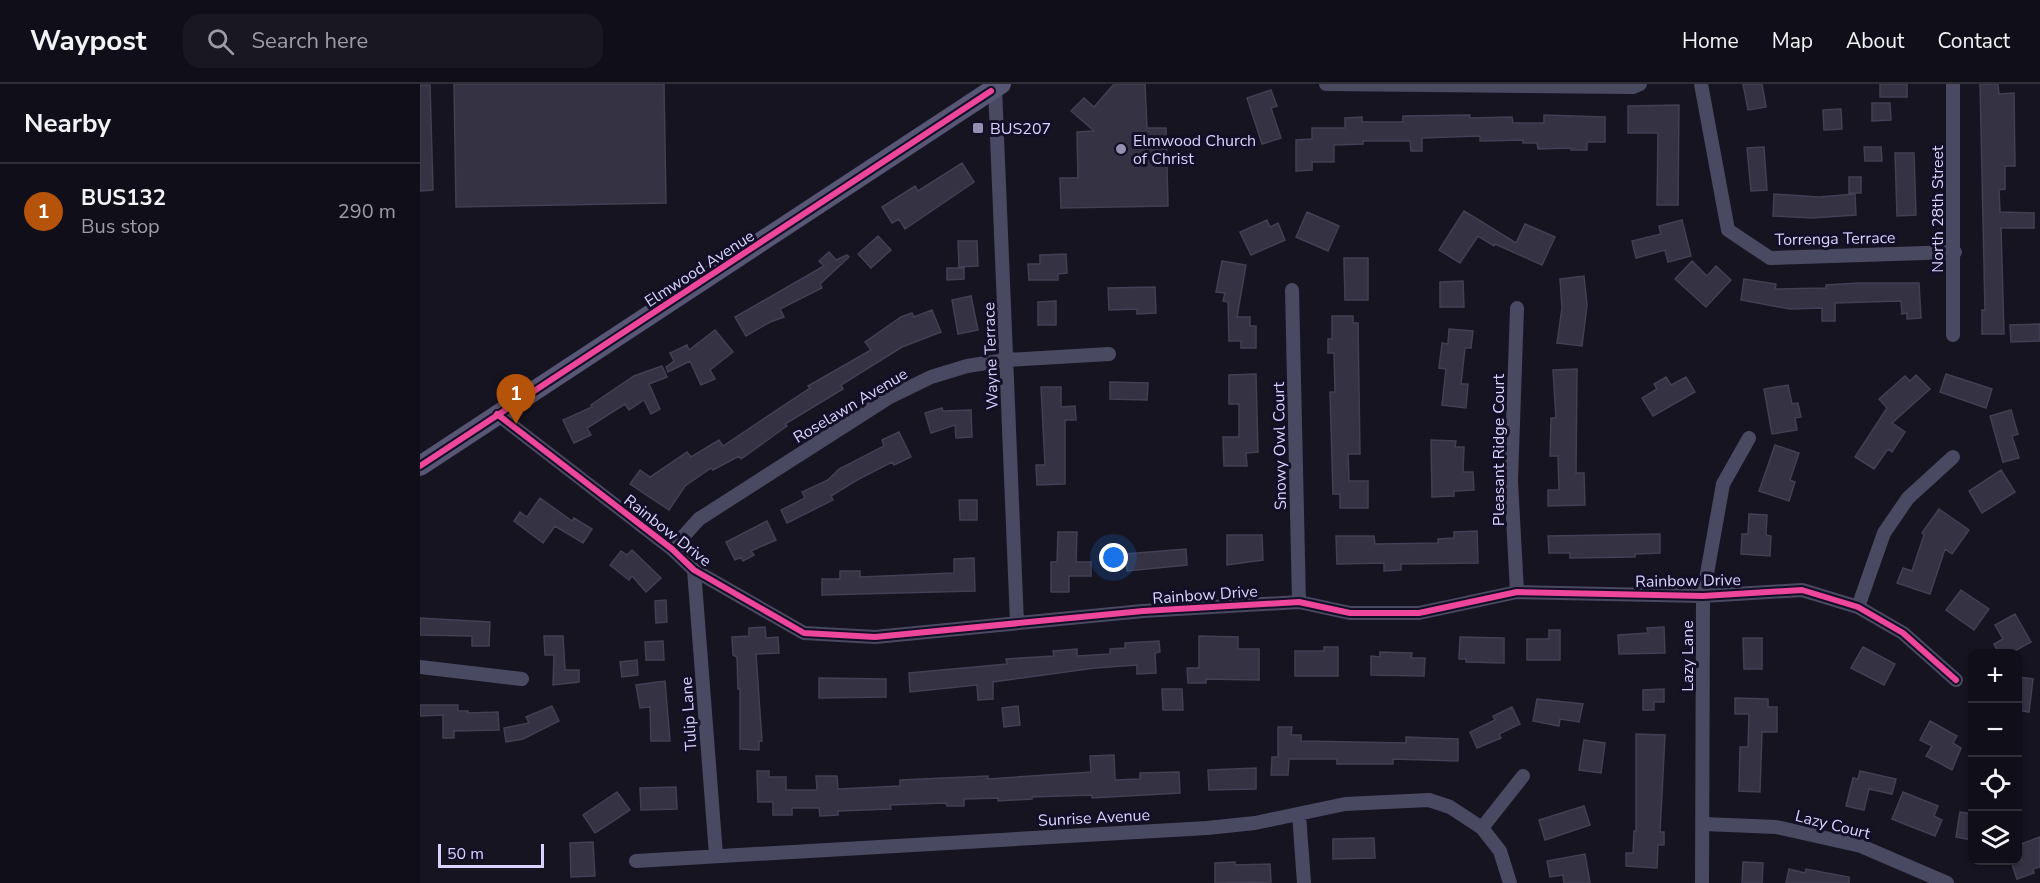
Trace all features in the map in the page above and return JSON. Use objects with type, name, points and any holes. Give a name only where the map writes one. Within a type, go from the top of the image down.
[{"type":"main road","name":"Elmwood Avenue","points":[[420,466],[998,86]]},
{"type":"street","points":[[1326,84],[1633,87],[1640,84]]},
{"type":"street","name":"Torrenga Terrace","points":[[1701,84],[1728,230],[1770,258],[1955,252]]},
{"type":"street","name":"North 28th Street","points":[[1953,84],[1955,252],[1953,335]]},
{"type":"street","name":"Wayne Terrace","points":[[998,86],[1017,623]]},
{"type":"street","name":"Snowy Owl Court","points":[[1292,290],[1299,602]]},
{"type":"street","name":"Pleasant Ridge Court","points":[[1517,308],[1511,481],[1517,592]]},
{"type":"street","name":"Roselawn Avenue","points":[[672,549],[699,519],[888,398],[931,377],[967,366],[1006,360],[1109,354]]},
{"type":"street","name":"Rainbow Drive","points":[[497,414],[672,549],[694,570],[804,633],[874,637],[1017,623],[1299,602],[1350,613],[1419,613],[1517,592],[1703,596],[1802,590],[1858,607],[1904,633],[1956,680]]},
{"type":"street","name":"Lazy Lane","points":[[1702,883],[1703,596],[1723,484],[1749,438]]},
{"type":"street","points":[[1858,607],[1884,533],[1908,498],[1953,457]]},
{"type":"street","name":"Tulip Lane","points":[[694,570],[716,855]]},
{"type":"street","points":[[420,667],[522,679]]},
{"type":"street","points":[[1482,828],[1523,777]]},
{"type":"street","name":"Sunrise Avenue","points":[[636,861],[1207,828],[1255,823],[1345,804],[1430,800],[1450,807],[1482,828],[1500,851],[1510,883]]},
{"type":"street","points":[[1299,814],[1304,883]]},
{"type":"street","name":"Lazy Court","points":[[1704,824],[1776,827],[1860,846],[1947,883]]},
{"type":"building","points":[[454,84],[664,84],[666,203],[456,207]]},
{"type":"building","name":"Elmwood Church of Christ","points":[[1114,84],[1145,84],[1147,128],[1166,128],[1168,206],[1061,208],[1060,178],[1078,178],[1077,132],[1094,131],[1071,111],[1084,98],[1094,107]]},
{"type":"building","points":[[1743,84],[1762,84],[1766,107],[1748,110]]},
{"type":"building","points":[[1880,84],[1907,84],[1907,97],[1880,97]]},
{"type":"building","points":[[1980,84],[1998,84],[1999,94],[2014,93],[2015,166],[2005,166],[2005,189],[1999,190],[2000,212],[2034,213],[2034,228],[2001,228],[2004,334],[1982,334],[1982,310],[1985,310]]},
{"type":"building","points":[[420,85],[430,85],[433,190],[420,191]]},
{"type":"building","points":[[1271,90],[1277,106],[1271,108],[1281,138],[1262,144],[1247,98]]},
{"type":"building","points":[[1872,103],[1890,103],[1891,120],[1872,121]]},
{"type":"building","points":[[1679,105],[1678,205],[1657,205],[1658,133],[1628,133],[1628,106]]},
{"type":"building","points":[[1841,109],[1842,129],[1824,130],[1823,110]]},
{"type":"building","points":[[1470,115],[1470,118],[1512,117],[1513,123],[1544,123],[1544,115],[1605,117],[1605,142],[1587,142],[1587,150],[1571,150],[1571,148],[1538,149],[1537,143],[1523,143],[1523,140],[1480,141],[1480,136],[1422,138],[1422,151],[1411,151],[1410,141],[1363,141],[1363,144],[1334,145],[1334,162],[1312,162],[1312,170],[1296,171],[1296,140],[1312,139],[1312,128],[1345,128],[1345,118],[1362,117],[1362,122],[1403,122],[1403,116]]},
{"type":"building","points":[[1764,147],[1767,190],[1751,191],[1747,148]]},
{"type":"building","points":[[1864,147],[1881,147],[1882,161],[1865,161]]},
{"type":"building","points":[[1895,153],[1914,153],[1916,215],[1897,216]]},
{"type":"building","points":[[962,163],[974,182],[905,229],[899,219],[892,223],[882,207],[915,186],[918,191]]},
{"type":"building","points":[[1849,177],[1861,177],[1861,193],[1849,193]]},
{"type":"building","points":[[1774,194],[1819,197],[1855,194],[1856,215],[1812,218],[1773,216]]},
{"type":"building","points":[[1464,211],[1516,243],[1525,224],[1555,237],[1542,265],[1495,244],[1494,246],[1478,236],[1460,263],[1439,250]]},
{"type":"building","points":[[1307,212],[1339,226],[1328,251],[1296,237]]},
{"type":"building","points":[[1267,220],[1270,227],[1278,223],[1285,240],[1251,255],[1240,232]]},
{"type":"building","points":[[1682,220],[1691,256],[1668,262],[1665,250],[1636,258],[1632,241],[1661,234],[1659,226]]},
{"type":"building","points":[[878,236],[891,250],[871,268],[858,254]]},
{"type":"building","points":[[958,241],[977,241],[978,266],[959,267]]},
{"type":"building","points":[[829,252],[836,260],[847,255],[849,257],[820,284],[822,288],[780,309],[784,317],[746,336],[735,317],[824,266],[819,261]]},
{"type":"building","points":[[1066,254],[1067,273],[1058,274],[1058,280],[1029,280],[1028,264],[1040,264],[1040,255]]},
{"type":"building","points":[[1344,258],[1368,258],[1368,300],[1345,300]]},
{"type":"building","points":[[1222,261],[1246,265],[1237,317],[1250,317],[1250,326],[1256,326],[1256,348],[1241,348],[1241,341],[1229,341],[1228,302],[1223,301],[1225,293],[1216,292]]},
{"type":"building","points":[[1692,261],[1707,276],[1716,266],[1731,280],[1706,307],[1675,279]]},
{"type":"building","points":[[947,268],[964,268],[964,279],[947,280]]},
{"type":"building","points":[[1584,276],[1587,305],[1582,346],[1557,343],[1562,308],[1560,279]]},
{"type":"building","points":[[1744,279],[1776,284],[1775,289],[1826,288],[1826,285],[1859,283],[1919,283],[1921,318],[1907,319],[1907,313],[1902,314],[1901,301],[1835,303],[1835,321],[1822,321],[1822,308],[1790,309],[1741,300]]},
{"type":"building","points":[[1463,281],[1464,307],[1440,307],[1440,282]]},
{"type":"building","points":[[1155,287],[1156,313],[1137,314],[1137,309],[1109,310],[1108,288]]},
{"type":"building","points":[[971,296],[978,330],[958,334],[952,300]]},
{"type":"building","points":[[1056,301],[1056,325],[1038,325],[1038,302]]},
{"type":"building","points":[[932,310],[941,332],[902,347],[841,385],[843,389],[785,424],[787,426],[741,459],[739,456],[713,470],[711,468],[685,486],[669,510],[630,484],[640,470],[650,477],[687,452],[691,457],[719,440],[723,446],[810,388],[808,386],[871,350],[865,342],[901,317],[912,313],[914,317]]},
{"type":"building","points":[[1332,316],[1353,316],[1353,323],[1358,323],[1360,454],[1348,454],[1349,481],[1368,481],[1368,508],[1340,508],[1340,494],[1333,494],[1330,392],[1335,392],[1334,353],[1328,353],[1328,339],[1332,339]]},
{"type":"building","points":[[2040,324],[2040,341],[2011,342],[2010,325]]},
{"type":"building","points":[[1449,329],[1473,331],[1471,348],[1465,348],[1461,384],[1468,384],[1466,408],[1442,405],[1446,369],[1439,368],[1442,343],[1448,344]]},
{"type":"building","points":[[715,330],[733,352],[710,370],[715,379],[701,385],[690,361],[668,372],[666,367],[674,361],[670,353],[687,345],[689,350]]},
{"type":"building","points":[[662,366],[667,377],[649,384],[660,409],[651,414],[644,400],[629,410],[625,404],[587,428],[591,435],[574,443],[563,420],[592,407],[591,405],[634,376]]},
{"type":"building","points":[[1577,369],[1576,473],[1584,473],[1585,505],[1548,506],[1548,490],[1559,490],[1558,456],[1550,456],[1551,418],[1556,418],[1553,370]]},
{"type":"building","points":[[1256,374],[1258,452],[1246,453],[1247,466],[1224,466],[1223,437],[1239,437],[1239,404],[1229,404],[1229,375]]},
{"type":"building","points":[[1946,374],[1992,389],[1986,408],[1940,392]]},
{"type":"building","points":[[1916,375],[1930,389],[1892,423],[1905,432],[1892,452],[1888,449],[1874,469],[1855,457],[1887,408],[1879,399],[1905,376],[1910,381]]},
{"type":"building","points":[[1666,377],[1671,385],[1686,377],[1695,392],[1653,416],[1642,398],[1657,389],[1654,384]]},
{"type":"building","points":[[1110,382],[1148,383],[1147,400],[1110,399]]},
{"type":"building","points":[[1788,385],[1792,404],[1798,403],[1801,417],[1795,418],[1797,430],[1772,434],[1764,389]]},
{"type":"building","points":[[1041,387],[1061,387],[1061,407],[1075,406],[1076,420],[1065,420],[1065,484],[1037,485],[1036,465],[1045,465]]},
{"type":"building","points":[[942,408],[943,411],[971,410],[972,437],[956,438],[955,425],[931,433],[925,413]]},
{"type":"building","points":[[2011,410],[2018,434],[2012,436],[2019,458],[2003,462],[1990,416]]},
{"type":"building","points":[[899,432],[911,457],[894,465],[892,462],[857,480],[831,496],[833,500],[787,523],[781,510],[805,498],[802,492],[828,480],[839,469],[884,446],[882,440]]},
{"type":"building","points":[[1431,440],[1456,441],[1455,447],[1464,447],[1463,472],[1473,472],[1474,490],[1454,491],[1454,496],[1432,497]]},
{"type":"building","points":[[1775,445],[1799,453],[1790,480],[1795,482],[1789,501],[1759,491]]},
{"type":"building","points":[[2001,470],[2015,492],[1982,513],[1969,491]]},
{"type":"building","points":[[540,498],[572,521],[574,518],[592,529],[583,543],[555,526],[543,543],[514,521],[520,512],[527,517]]},
{"type":"building","points":[[959,500],[977,500],[977,520],[960,520]]},
{"type":"building","points":[[1939,509],[1969,530],[1952,554],[1945,549],[1930,594],[1897,583],[1903,568],[1912,571],[1924,535],[1922,533]]},
{"type":"building","points":[[1749,514],[1767,515],[1766,535],[1771,536],[1770,556],[1741,554],[1742,534],[1748,534]]},
{"type":"building","points":[[767,521],[776,540],[751,551],[754,555],[743,561],[741,557],[735,560],[726,542]]},
{"type":"building","points":[[1477,531],[1478,563],[1401,564],[1401,570],[1384,571],[1384,563],[1337,564],[1336,536],[1374,536],[1375,544],[1438,543],[1438,539],[1454,538],[1454,532]]},
{"type":"building","points":[[1058,532],[1077,532],[1076,562],[1091,562],[1091,576],[1069,576],[1069,592],[1051,592],[1051,562],[1057,562]]},
{"type":"building","points":[[1660,534],[1660,553],[1635,554],[1635,557],[1570,558],[1570,553],[1549,553],[1548,536]]},
{"type":"building","points":[[1227,535],[1262,535],[1263,560],[1227,565]]},
{"type":"building","points":[[1186,549],[1187,565],[1127,571],[1125,554]]},
{"type":"building","points":[[632,550],[661,578],[646,592],[632,576],[629,580],[610,565],[621,551],[627,555]]},
{"type":"building","points":[[974,558],[975,591],[822,595],[822,579],[840,579],[840,571],[860,571],[860,577],[954,573],[954,559]]},
{"type":"building","points":[[1961,590],[1989,609],[1974,630],[1946,610]]},
{"type":"building","points":[[666,600],[667,622],[656,623],[655,601]]},
{"type":"building","points":[[2015,614],[2031,642],[2018,649],[1996,649],[1994,644],[2003,639],[1995,625]]},
{"type":"building","points":[[420,618],[490,622],[489,646],[472,646],[472,636],[420,635]]},
{"type":"building","points":[[765,627],[766,638],[778,637],[779,653],[756,654],[762,741],[759,741],[759,750],[740,749],[740,689],[738,689],[737,657],[733,655],[732,637],[749,636],[749,628]]},
{"type":"building","points":[[1664,627],[1665,653],[1619,654],[1618,635],[1648,633],[1647,628]]},
{"type":"building","points":[[1549,630],[1560,630],[1560,660],[1527,660],[1527,639],[1549,639]]},
{"type":"building","points":[[544,636],[563,636],[565,670],[579,670],[579,682],[553,685],[554,655],[545,655]]},
{"type":"building","points":[[1199,636],[1238,637],[1238,649],[1259,649],[1259,680],[1206,679],[1206,683],[1188,683],[1187,668],[1199,668]]},
{"type":"building","points":[[1460,637],[1504,638],[1504,663],[1466,662],[1466,659],[1459,659]]},
{"type":"building","points":[[1743,638],[1762,638],[1762,669],[1744,669]]},
{"type":"building","points":[[663,641],[664,660],[646,660],[645,642]]},
{"type":"building","points":[[1159,641],[1160,652],[1155,653],[1156,673],[1137,674],[1137,665],[1095,668],[993,682],[993,699],[978,700],[977,685],[910,692],[909,673],[1007,664],[1006,659],[1054,656],[1053,651],[1077,649],[1077,656],[1110,654],[1110,649],[1125,648],[1125,643]]},
{"type":"building","points":[[1324,647],[1338,647],[1338,676],[1295,676],[1295,651],[1324,651]]},
{"type":"building","points":[[1863,647],[1895,664],[1884,685],[1851,668]]},
{"type":"building","points":[[1380,652],[1412,653],[1411,658],[1425,658],[1424,676],[1371,675],[1371,656],[1380,657]]},
{"type":"building","points":[[637,660],[638,675],[622,677],[620,662]]},
{"type":"building","points":[[819,678],[886,679],[886,697],[819,698]]},
{"type":"building","points":[[2022,678],[2033,679],[2029,712],[2022,711]]},
{"type":"building","points":[[665,681],[670,741],[651,741],[650,707],[640,708],[636,685]]},
{"type":"building","points":[[1162,689],[1182,689],[1183,710],[1163,710]]},
{"type":"building","points":[[1664,689],[1664,702],[1654,702],[1654,710],[1643,710],[1643,690]]},
{"type":"building","points":[[1735,698],[1768,699],[1768,707],[1777,707],[1777,732],[1762,732],[1760,792],[1739,791],[1740,747],[1748,747],[1749,714],[1735,714]]},
{"type":"building","points":[[1537,699],[1583,704],[1579,722],[1560,719],[1559,726],[1533,721]]},
{"type":"building","points":[[420,705],[458,705],[458,711],[468,711],[468,713],[498,712],[499,730],[454,731],[454,738],[443,738],[443,715],[420,716]]},
{"type":"building","points":[[552,706],[559,721],[523,739],[506,742],[504,728],[529,723],[526,717]]},
{"type":"building","points":[[1018,706],[1020,725],[1004,727],[1002,708]]},
{"type":"building","points":[[1512,707],[1520,724],[1499,734],[1501,738],[1477,748],[1470,732],[1495,720],[1493,716]]},
{"type":"building","points":[[1930,721],[1957,736],[1953,743],[1961,748],[1952,770],[1926,756],[1932,746],[1920,740]]},
{"type":"building","points":[[1278,727],[1292,727],[1291,735],[1301,735],[1301,741],[1406,743],[1406,737],[1458,739],[1458,761],[1393,759],[1393,764],[1337,764],[1337,759],[1289,759],[1288,775],[1271,775],[1272,757],[1278,757]]},
{"type":"building","points":[[1636,734],[1665,735],[1660,832],[1664,832],[1664,845],[1658,845],[1657,868],[1626,866],[1626,853],[1633,853],[1634,831],[1636,831]]},
{"type":"building","points":[[1584,740],[1605,743],[1601,773],[1579,770]]},
{"type":"building","points":[[1114,755],[1115,780],[1140,779],[1140,773],[1179,772],[1180,793],[1092,798],[1092,795],[1032,797],[1032,799],[998,801],[998,798],[964,799],[964,806],[947,806],[946,803],[890,805],[891,809],[838,811],[838,815],[820,816],[819,808],[792,808],[792,815],[773,815],[773,802],[758,802],[757,771],[769,771],[769,777],[786,777],[786,790],[817,790],[816,776],[837,776],[838,789],[900,786],[900,780],[988,776],[988,779],[1091,772],[1090,756]]},
{"type":"building","points":[[1256,768],[1256,789],[1209,790],[1208,770]]},
{"type":"building","points":[[1860,771],[1896,779],[1892,794],[1869,789],[1864,810],[1846,806],[1853,778],[1858,779]]},
{"type":"building","points":[[676,787],[677,809],[641,810],[640,788]]},
{"type":"building","points":[[617,792],[630,810],[595,833],[583,815]]},
{"type":"building","points":[[1903,792],[1938,806],[1934,816],[1942,820],[1935,836],[1892,819]]},
{"type":"building","points":[[1584,806],[1590,825],[1545,840],[1539,820]]},
{"type":"building","points":[[1960,812],[1968,813],[1968,839],[1956,837]]},
{"type":"building","points":[[2040,837],[2040,867],[2033,869],[2034,873],[2017,879],[2012,865],[2022,865],[2022,844]]},
{"type":"building","points":[[1374,838],[1375,858],[1333,859],[1333,839]]},
{"type":"building","points":[[593,842],[595,876],[571,877],[570,843]]},
{"type":"building","points":[[1585,854],[1590,883],[1564,883],[1563,875],[1550,877],[1547,861]]},
{"type":"building","points":[[1235,862],[1235,865],[1270,864],[1271,882],[1215,883],[1215,863]]},
{"type":"building","points":[[1743,862],[1763,863],[1762,883],[1742,883]]},
{"type":"building","points":[[1789,869],[1805,873],[1806,869],[1849,877],[1849,883],[1786,883]]},
{"type":"cycle path","points":[[420,466],[991,91]]},
{"type":"cycle path","points":[[497,414],[672,549],[694,570],[804,633],[875,637],[1143,611],[1299,602],[1350,613],[1419,613],[1517,592],[1703,596],[1802,590],[1858,607],[1903,633],[1956,680]]},
{"type":"place","name":"BUS207","points":[[978,128]]},
{"type":"place","name":"Elmwood Church of Christ","points":[[1121,149]]},
{"type":"place","name":"BUS132","points":[[516,424]]}]
